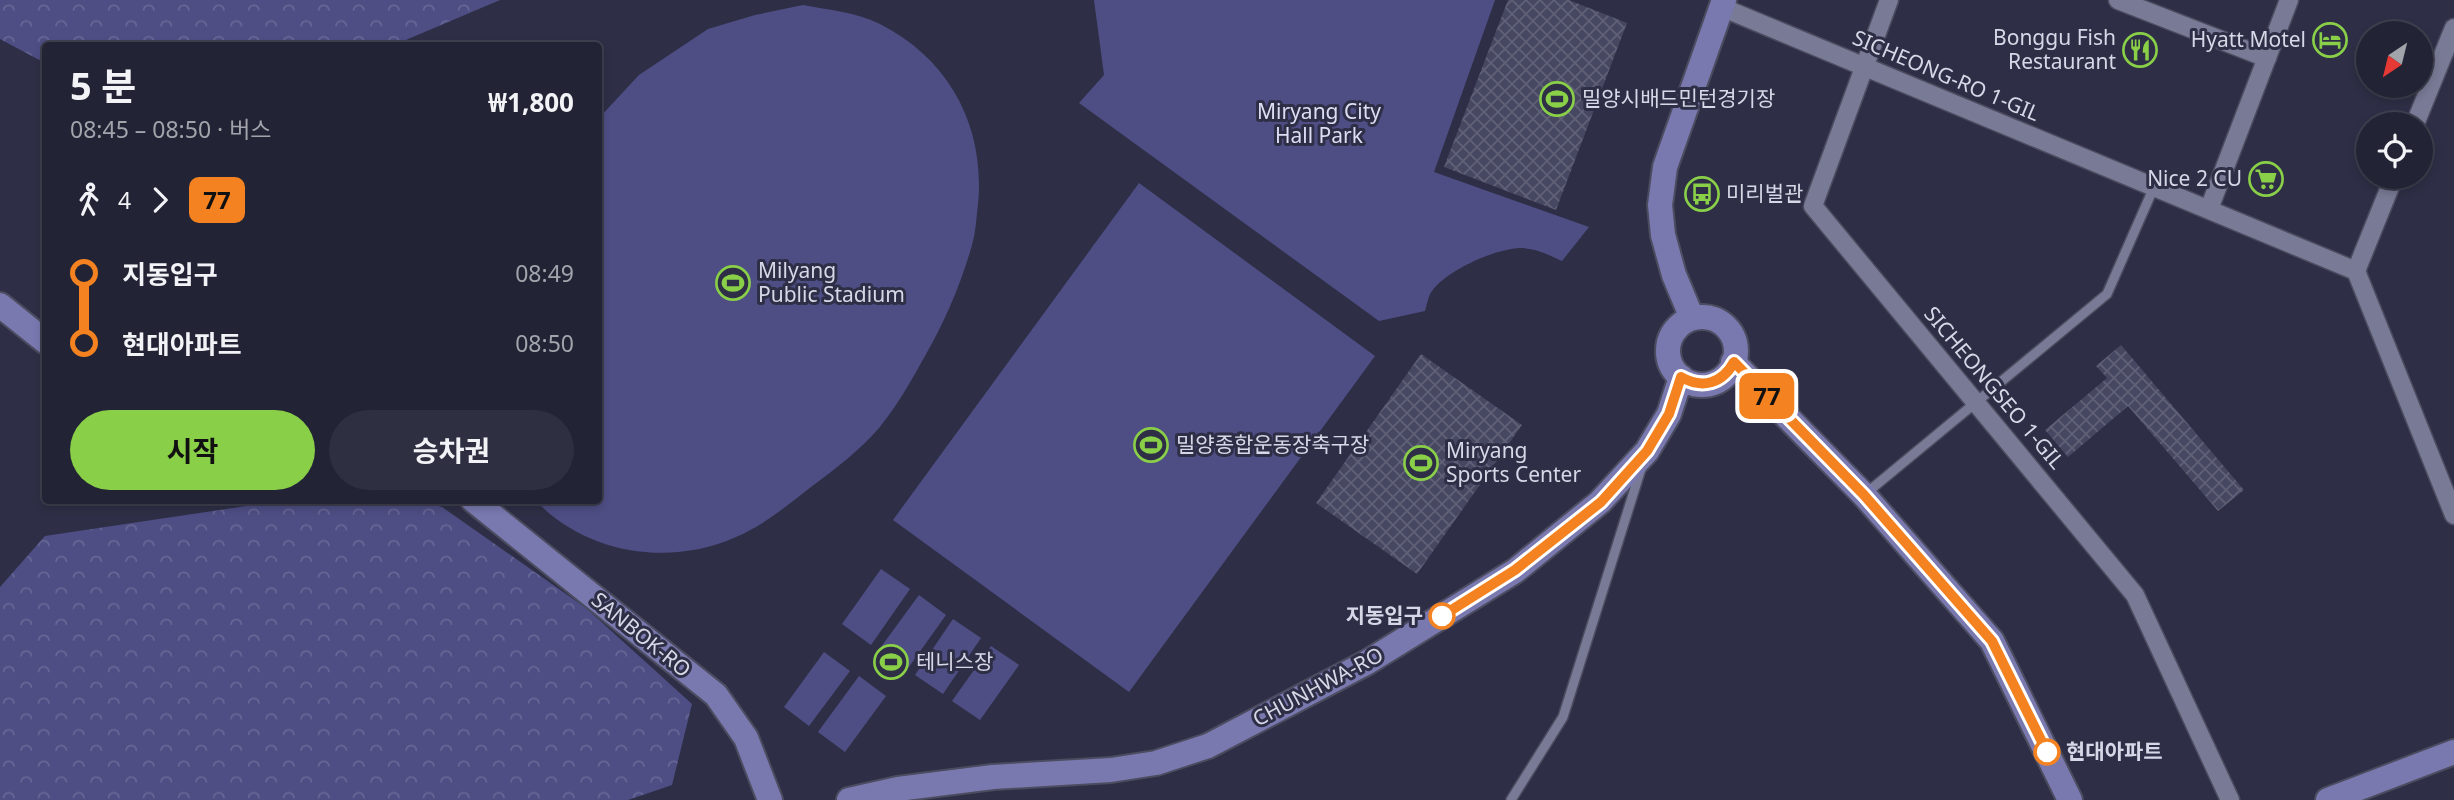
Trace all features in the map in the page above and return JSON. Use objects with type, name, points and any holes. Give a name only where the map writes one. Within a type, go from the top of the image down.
[{"type":"street","name":"SICHEONGSEO 1-GIL","points":[[1889,0],[1813,206],[2135,594],[2230,800]]},
{"type":"street","points":[[2118,0],[2267,58]]},
{"type":"street","points":[[2209,209],[2290,0]]},
{"type":"street","name":"SICHEONG-RO 1-GIL","points":[[1716,2],[2356,271]]},
{"type":"street","points":[[1692,318],[1674,275],[1662,235],[1660,205],[1665,167],[1716,2]]},
{"type":"street","points":[[2420,112],[2454,28]]},
{"type":"street","points":[[2389,189],[2356,271],[2454,515]]},
{"type":"street","points":[[0,305],[42,339]]},
{"type":"street","points":[[1692,318],[1713,319],[1730,332],[1734,341],[1734,362],[1729,371],[1711,383],[1690,382],[1681,377],[1669,360],[1668,349],[1675,330],[1692,318]]},
{"type":"street","points":[[1734,362],[1864,495],[1992,641],[2070,800]]},
{"type":"street","name":"CHUNHWA-RO","points":[[849,800],[898,789],[993,777],[1111,770],[1156,763],[1208,746],[1366,663],[1515,570],[1601,502],[1647,451],[1669,414],[1681,377]]},
{"type":"street","name":"SANBOK-RO","points":[[478,504],[716,695],[746,738],[770,800]]},
{"type":"street","points":[[2328,800],[2454,752]]},
{"type":"lane","points":[[1864,495],[2107,294],[2154,187]]},
{"type":"lane","points":[[1511,800],[1563,717],[1647,451]]},
{"type":"green space","points":[[0,0],[500,0],[401,42],[42,42],[42,61],[0,39]]},
{"type":"green space","name":"Miryang City Hall Park","points":[[1094,0],[1495,0],[1434,172],[1589,227],[1562,261],[1526,248],[1498,252],[1460,268],[1439,283],[1431,293],[1425,311],[1379,321],[1079,103],[1104,75]]},
{"type":"green space","points":[[803,5],[842,12],[880,24],[906,39],[928,58],[946,79],[960,102],[977,155],[979,183],[972,245],[952,302],[904,393],[886,420],[838,466],[766,521],[736,537],[710,546],[657,553],[604,544],[556,519],[539,504],[602,504],[602,115],[639,75],[708,29]]},
{"type":"green space","points":[[1139,183],[1375,356],[1129,692],[893,520]]},
{"type":"green space","points":[[260,504],[431,504],[442,507],[586,608],[692,704],[672,785],[628,800],[0,800],[0,587],[45,536]]},
{"type":"green space","points":[[881,569],[910,589],[871,645],[842,624]]},
{"type":"green space","points":[[919,595],[946,615],[906,671],[878,651]]},
{"type":"green space","points":[[953,619],[981,638],[943,694],[915,675]]},
{"type":"green space","points":[[991,646],[1019,665],[980,720],[952,701]]},
{"type":"green space","points":[[824,652],[850,671],[809,726],[784,707]]},
{"type":"green space","points":[[859,676],[886,696],[845,752],[818,732]]},
{"type":"building","points":[[1508,0],[1569,0],[1627,23],[1556,210],[1444,167]]},
{"type":"building","points":[[2121,345],[2244,490],[2218,511],[2128,406],[2068,457],[2045,430],[2107,378],[2096,366]]},
{"type":"building","points":[[1421,354],[1522,425],[1417,574],[1316,503]]},
{"type":"bus line","name":"77","points":[[1442,616],[1515,570],[1601,502],[1647,451],[1669,414],[1681,377],[1690,382],[1711,383],[1721,379],[1734,362],[1864,495],[1992,641],[2047,752]]},
{"type":"place","name":"Hyatt Motel","points":[[2330,40]]},
{"type":"place","name":"Bonggu Fish Restaurant","points":[[2140,50]]},
{"type":"place","name":"밀양시배드민턴경기장","points":[[1557,99]]},
{"type":"place","name":"Nice 2 CU","points":[[2266,179]]},
{"type":"place","name":"미리벌관","points":[[1702,194]]},
{"type":"place","name":"Milyang Public Stadium","points":[[733,283]]},
{"type":"place","name":"밀양종합운동장축구장","points":[[1151,445]]},
{"type":"place","name":"Miryang Sports Center","points":[[1421,463]]},
{"type":"place","name":"지동입구","points":[[1442,616]]},
{"type":"place","name":"테니스장","points":[[891,662]]},
{"type":"place","name":"현대아파트","points":[[2047,752]]}]
